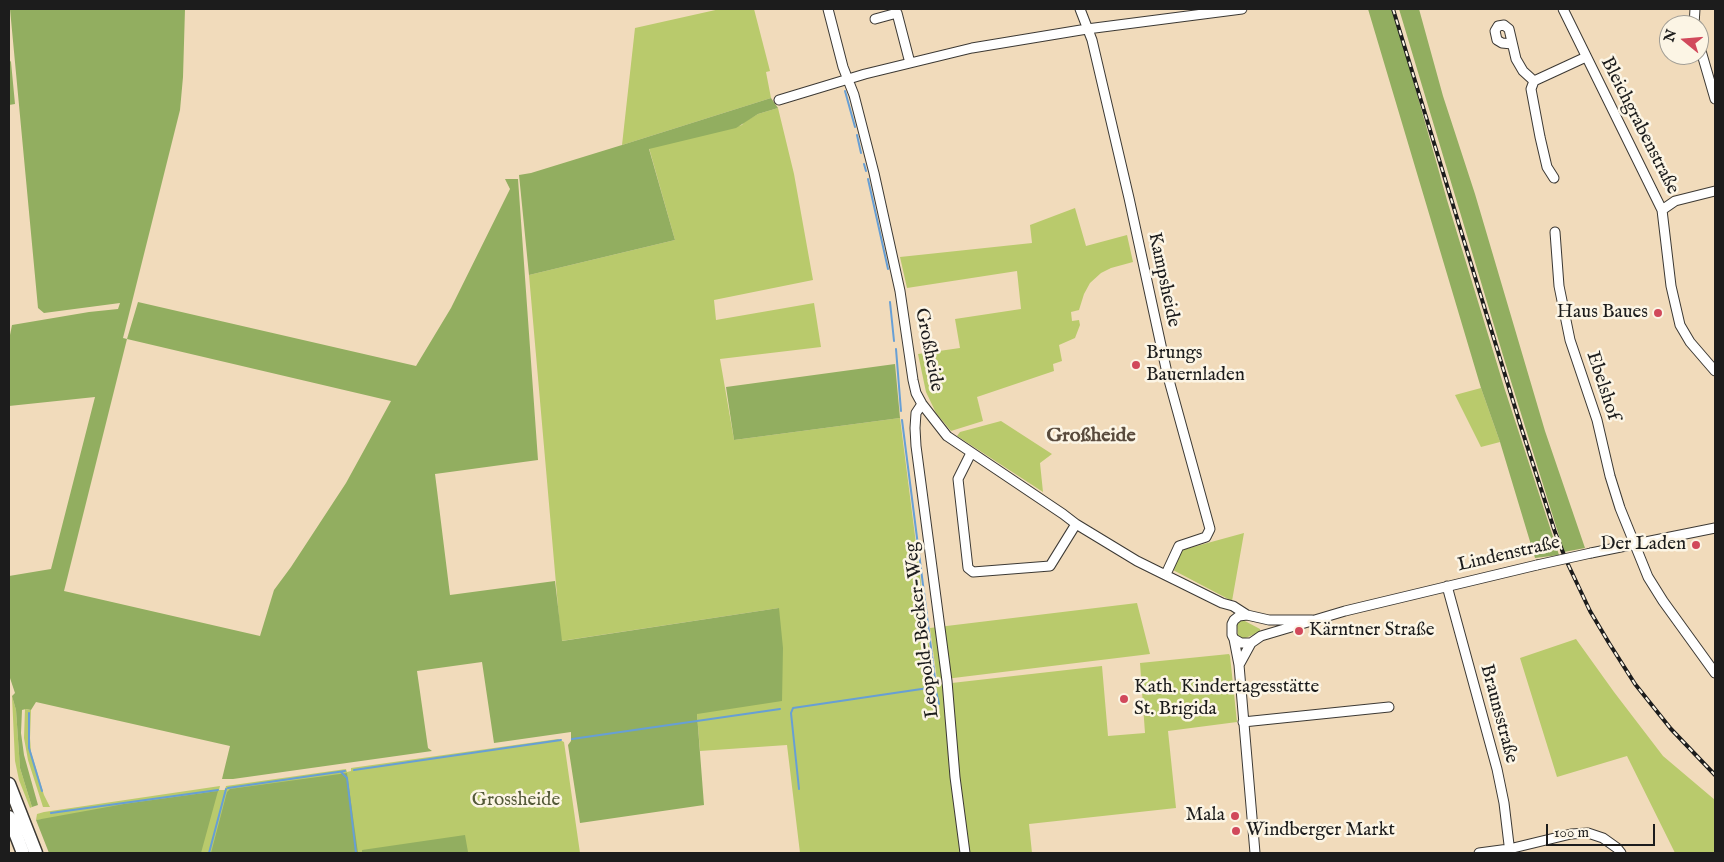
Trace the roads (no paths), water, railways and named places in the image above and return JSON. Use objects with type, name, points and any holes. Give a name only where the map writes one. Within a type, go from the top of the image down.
[{"type":"highway","points":[[9,784],[36,853]]},
{"type":"highway","points":[[9,817],[23,853]]},
{"type":"street","name":"Großheide","points":[[828,9],[871,161],[900,291],[913,380],[916,393],[922,404],[947,436],[971,453],[1076,524],[1137,561],[1222,603],[1230,609],[1234,620]]},
{"type":"street","name":"Kampsheide","points":[[1080,9],[1092,40],[1167,373],[1210,529],[1206,537],[1179,546],[1166,574]]},
{"type":"street","points":[[779,100],[848,79],[972,48],[1087,29],[1242,9]]},
{"type":"street","name":"Bleichgrabenstraße","points":[[1563,9],[1662,210],[1671,286],[1680,325],[1690,342],[1715,371]]},
{"type":"street","points":[[875,19],[897,13],[910,63]]},
{"type":"street","points":[[1512,44],[1516,59],[1523,71],[1534,81],[1532,89],[1540,137],[1547,166],[1554,178]]},
{"type":"street","name":"Bleichgrabenstraße","points":[[1534,81],[1586,57]]},
{"type":"street","points":[[1705,65],[1715,99]]},
{"type":"street","name":"Bleichgrabenstraße","points":[[1662,210],[1675,201],[1715,191]]},
{"type":"street","name":"Ebelshof","points":[[1555,232],[1559,286],[1570,340],[1597,420],[1610,476],[1634,545],[1648,577],[1663,601],[1715,674]]},
{"type":"street","name":"Leopold-Becker-Weg","points":[[922,404],[916,413],[916,446],[948,681],[954,777],[965,853]]},
{"type":"street","points":[[971,453],[958,479],[968,568],[974,572],[1050,566],[1076,524]]},
{"type":"street","name":"Lindenstraße","points":[[1261,636],[1312,620],[1447,586],[1591,553],[1715,528]]},
{"type":"street","name":"Braunsstraße","points":[[1447,586],[1497,769],[1504,803],[1509,851]]},
{"type":"street","name":"Großheide","points":[[1222,603],[1233,606],[1247,615]]},
{"type":"street","points":[[1239,665],[1251,643],[1261,636],[1263,626],[1256,617],[1239,616],[1234,620],[1231,630],[1239,665],[1256,853]]},
{"type":"street","name":"Lindenstraße","points":[[1256,617],[1286,622],[1312,620]]},
{"type":"street","points":[[1234,639],[1241,643],[1251,643]]},
{"type":"street","points":[[1243,722],[1389,707]]},
{"type":"street","points":[[1479,853],[1509,851],[1571,834],[1588,833],[1603,838],[1621,853]]},
{"type":"waterway","points":[[845,91],[855,127]]},
{"type":"waterway","points":[[857,135],[861,153]]},
{"type":"waterway","points":[[864,164],[866,171]]},
{"type":"waterway","points":[[868,179],[888,269]]},
{"type":"waterway","points":[[890,302],[894,341]]},
{"type":"waterway","points":[[896,349],[901,411]]},
{"type":"waterway","points":[[902,420],[935,679]]},
{"type":"waterway","points":[[799,789],[791,713],[793,708],[935,687],[939,704]]},
{"type":"waterway","points":[[572,739],[780,709]]},
{"type":"waterway","points":[[29,713],[29,748],[42,791]]},
{"type":"waterway","points":[[354,770],[561,740]]},
{"type":"waterway","points":[[228,788],[345,771]]},
{"type":"waterway","points":[[341,772],[347,778],[356,853]]},
{"type":"waterway","points":[[209,853],[226,789]]},
{"type":"waterway","points":[[51,813],[218,790]]},
{"type":"railway","points":[[1393,9],[1521,427],[1566,560],[1590,611],[1635,684],[1671,729],[1715,775]]},
{"type":"place","name":"Haus Baues","points":[[1658,313]]},
{"type":"place","name":"Brungs Bauernladen","points":[[1136,365]]},
{"type":"place","name":"Der Laden","points":[[1696,545]]},
{"type":"place","name":"Kärntner Straße","points":[[1299,631]]},
{"type":"place","name":"Kath. Kindertagesstätte St. Brigida","points":[[1124,699]]},
{"type":"place","name":"Mala","points":[[1235,816]]},
{"type":"place","name":"Windberger Markt","points":[[1236,831]]},
{"type":"district","name":"Großheide","points":[[1091,437]]},
{"type":"park label","name":"Grossheide","points":[[516,801]]}]
